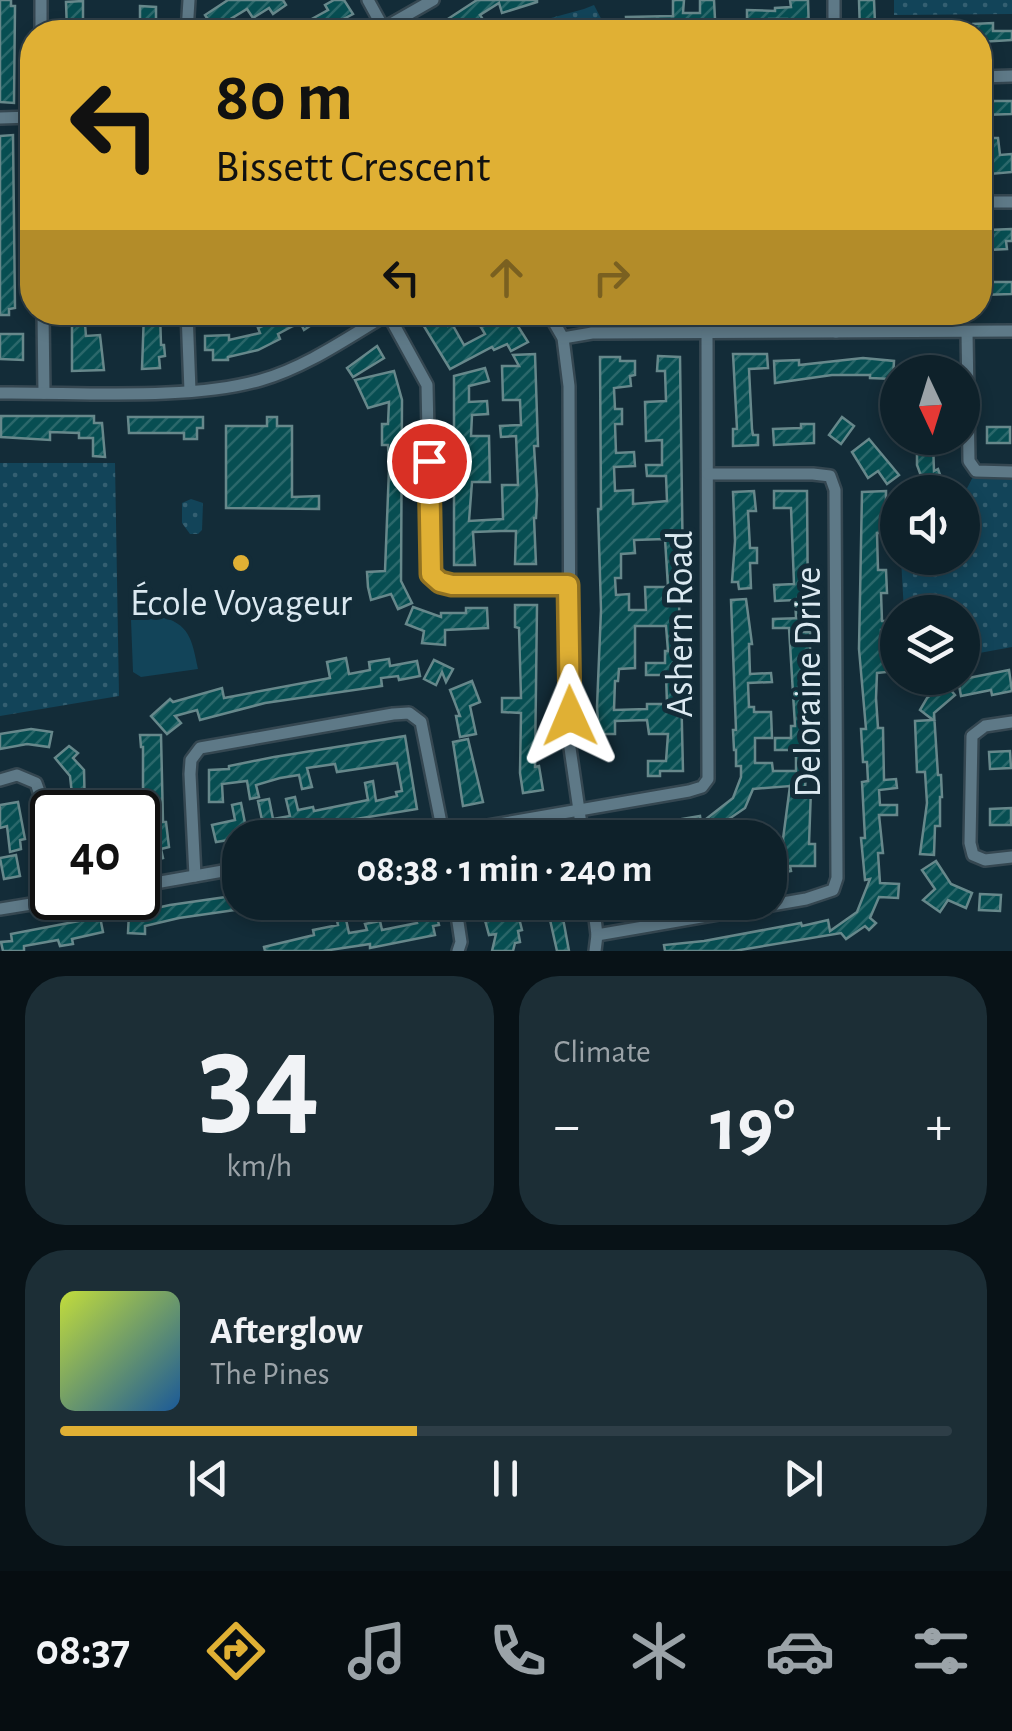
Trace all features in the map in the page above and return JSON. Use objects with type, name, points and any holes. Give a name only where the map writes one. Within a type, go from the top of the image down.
[{"type":"street","points":[[400,20],[433,0]]},
{"type":"street","points":[[43,325],[44,393]]},
{"type":"street","points":[[187,325],[190,391]]},
{"type":"street","points":[[0,393],[190,391],[263,380],[313,358],[369,325]]},
{"type":"street","points":[[396,325],[427,385],[431,574],[452,585],[568,585]]},
{"type":"street","points":[[556,325],[563,338],[570,419],[570,748],[581,820]]},
{"type":"street","points":[[836,325],[836,332]]},
{"type":"street","points":[[563,338],[592,332],[1012,331]]},
{"type":"street","name":"Ashern Road","points":[[579,809],[689,791],[702,787],[708,779],[707,332]]},
{"type":"street","points":[[968,332],[969,460],[976,471],[1012,472]]},
{"type":"street","name":"Deloraine Drive","points":[[597,935],[806,899],[833,890],[837,878],[835,490],[830,476],[708,474]]},
{"type":"street","points":[[195,876],[190,760],[200,748],[409,713],[421,722],[426,736],[441,820]]},
{"type":"street","points":[[1012,722],[985,726],[972,736],[970,843],[974,855],[984,860],[1012,857]]},
{"type":"street","points":[[0,780],[17,775],[36,783],[38,790]]},
{"type":"street","points":[[522,820],[579,809]]},
{"type":"street","points":[[160,882],[222,871]]},
{"type":"street","points":[[0,910],[30,904]]},
{"type":"street","points":[[458,920],[461,942],[458,951]]},
{"type":"street","points":[[595,920],[595,951]]},
{"type":"street","points":[[597,935],[606,951]]},
{"type":"shaded area","points":[[894,0],[1012,0],[1012,14],[894,15]]},
{"type":"shaded area","points":[[594,5],[602,20],[544,20]]},
{"type":"shaded area","points":[[0,463],[115,463],[119,696],[0,716]]},
{"type":"shaded area","points":[[976,471],[1012,472],[1012,647],[980,653],[980,595],[903,595],[902,575],[980,575],[980,475],[974,475]]},
{"type":"shaded area","points":[[191,499],[203,503],[202,530],[198,534],[190,534],[182,523],[182,503]]},
{"type":"shaded area","points":[[158,616],[177,623],[188,634],[198,669],[141,677],[133,672],[131,620]]},
{"type":"building","points":[[0,0],[11,0],[11,6],[15,6],[14,103],[0,102]]},
{"type":"building","points":[[228,0],[283,0],[286,5],[273,14],[269,8],[253,18],[247,9],[229,20],[208,20],[205,15]]},
{"type":"building","points":[[344,0],[353,14],[341,20],[310,20],[328,10],[325,5]]},
{"type":"building","points":[[477,0],[537,0],[502,13],[499,3],[480,15],[483,20],[446,20]]},
{"type":"building","points":[[673,0],[684,0],[683,13],[700,13],[700,0],[714,0],[715,19],[747,20],[626,17],[673,16]]},
{"type":"building","points":[[790,0],[808,0],[809,20],[747,20],[747,10],[775,11],[791,7]]},
{"type":"building","points":[[859,0],[874,0],[875,20],[860,20]]},
{"type":"building","points":[[83,1],[83,20],[67,20],[66,2]]},
{"type":"building","points":[[140,6],[156,7],[156,20],[140,20]]},
{"type":"building","points":[[992,23],[993,31],[1012,31],[1012,40],[992,41]]},
{"type":"building","points":[[992,101],[1012,101],[1012,114],[992,115]]},
{"type":"building","points":[[13,135],[15,308],[9,309],[9,315],[0,315],[0,136]]},
{"type":"building","points":[[992,138],[998,138],[1000,155],[1012,154],[1012,172],[992,174]]},
{"type":"building","points":[[1012,229],[1007,249],[992,250],[992,230]]},
{"type":"building","points":[[992,282],[1012,282],[1012,294],[992,295]]},
{"type":"building","points":[[72,325],[85,325],[86,336],[100,335],[104,370],[72,371]]},
{"type":"building","points":[[144,325],[160,325],[165,356],[159,357],[160,368],[142,369]]},
{"type":"building","points":[[297,325],[278,334],[280,339],[228,360],[213,360],[213,350],[205,350],[205,336],[229,335],[229,340],[260,333],[258,328]]},
{"type":"building","points":[[423,325],[453,325],[464,345],[485,334],[480,325],[517,325],[528,342],[511,351],[507,344],[494,350],[492,347],[450,369]]},
{"type":"building","points":[[0,334],[23,334],[23,360],[0,359]]},
{"type":"building","points":[[377,346],[384,358],[353,377],[347,368]]},
{"type":"building","points":[[535,354],[536,564],[515,564],[516,531],[501,531],[473,532],[475,565],[454,565],[454,376],[485,368],[489,381],[469,386],[469,402],[487,401],[488,414],[472,415],[471,436],[489,436],[490,482],[472,482],[469,521],[503,519],[502,485],[518,485],[516,436],[501,437],[500,426],[521,425],[520,400],[503,400],[502,366],[519,366],[513,355]]},
{"type":"building","points":[[733,354],[767,354],[768,368],[749,369],[752,429],[753,435],[758,435],[758,445],[733,446],[733,429],[737,429]]},
{"type":"building","points":[[658,356],[680,357],[683,771],[660,771],[660,776],[648,776],[648,761],[666,761],[668,734],[649,734],[647,720],[615,721],[615,734],[599,734],[600,357],[635,361],[631,386],[614,388],[615,409],[622,409],[622,424],[615,424],[616,453],[634,452],[635,466],[614,467],[615,491],[633,490],[633,504],[667,501],[666,476],[647,476],[646,465],[662,465],[662,440],[646,441],[645,402],[666,401],[665,371],[657,371]],"holes":[[[665,539],[668,587],[645,587],[646,610],[629,610],[629,594],[616,595],[615,578],[621,578],[621,554],[635,553],[634,540]],[[635,626],[666,626],[665,663],[646,663],[646,675],[666,675],[667,704],[614,710],[619,669],[635,668]]]},
{"type":"building","points":[[799,360],[799,365],[880,360],[880,378],[832,375],[775,383],[774,361]]},
{"type":"building","points":[[394,371],[402,400],[401,581],[412,603],[398,609],[391,594],[371,600],[367,572],[385,571],[389,469],[388,445],[382,445],[382,424],[388,424],[389,402],[368,408],[355,380]]},
{"type":"building","points":[[1,416],[94,416],[94,423],[102,423],[105,457],[93,456],[93,438],[79,438],[79,433],[50,432],[50,440],[1,437]]},
{"type":"building","points":[[128,417],[203,417],[203,428],[197,428],[197,439],[184,439],[184,433],[129,433]]},
{"type":"building","points":[[267,417],[277,417],[277,426],[292,426],[292,497],[319,496],[319,509],[226,508],[226,426],[267,426]]},
{"type":"building","points":[[842,417],[854,426],[841,444],[829,435]]},
{"type":"building","points":[[801,424],[814,424],[814,443],[774,445],[773,429],[801,428]]},
{"type":"building","points":[[987,427],[1010,427],[1010,443],[987,443]]},
{"type":"building","points":[[869,439],[899,475],[881,475],[878,471],[868,478],[852,452]]},
{"type":"building","points":[[917,455],[933,455],[934,471],[938,469],[940,475],[921,475]]},
{"type":"building","points":[[754,491],[756,511],[748,511],[750,548],[757,548],[757,563],[750,563],[751,588],[739,589],[738,582],[732,582],[733,492]]},
{"type":"building","points":[[774,491],[807,491],[808,616],[796,617],[795,600],[775,601],[774,585],[794,584],[791,508],[774,508]]},
{"type":"building","points":[[880,491],[878,570],[880,575],[886,575],[887,593],[880,595],[880,673],[876,698],[878,728],[883,728],[884,780],[896,779],[897,788],[879,790],[880,805],[897,805],[897,815],[879,815],[883,853],[878,853],[880,883],[899,884],[898,898],[879,897],[870,918],[876,923],[846,939],[841,933],[734,951],[665,951],[664,945],[801,923],[802,926],[828,920],[830,931],[857,912],[870,879],[865,880],[861,838],[865,838],[862,782],[868,781],[867,762],[863,762],[861,729],[866,729],[859,649],[862,492]]},
{"type":"building","points":[[746,599],[752,644],[750,674],[771,673],[772,682],[748,683],[749,707],[754,707],[754,712],[771,712],[772,738],[755,738],[755,763],[772,763],[773,771],[796,771],[796,750],[775,750],[775,738],[791,738],[791,726],[795,726],[789,628],[773,628],[773,619],[803,618],[803,632],[810,632],[810,737],[805,737],[805,753],[810,753],[810,773],[806,773],[805,789],[811,789],[809,844],[815,844],[815,866],[790,866],[791,871],[787,872],[786,820],[790,786],[753,789],[745,808],[727,820],[705,820],[733,798],[741,777],[734,750],[731,600]]},
{"type":"building","points":[[515,605],[537,605],[535,767],[539,766],[543,790],[523,793],[521,713],[502,712],[502,698],[521,698]]},
{"type":"building","points":[[413,607],[441,617],[441,613],[466,613],[466,608],[487,608],[488,628],[445,630],[445,645],[422,643],[424,631],[406,624]]},
{"type":"building","points":[[346,658],[349,674],[370,670],[369,662],[389,659],[390,666],[417,661],[420,676],[381,678],[382,686],[265,703],[200,720],[197,710],[175,716],[181,723],[167,734],[151,716],[170,699],[173,702],[222,688],[224,698],[330,678],[327,662]]},
{"type":"building","points":[[434,660],[453,669],[446,682],[442,672],[436,685],[424,679]]},
{"type":"building","points":[[1009,670],[1012,691],[992,695],[991,690],[980,692],[980,676]]},
{"type":"building","points":[[472,681],[480,702],[470,706],[476,734],[460,737],[456,716],[460,716],[450,690]]},
{"type":"building","points":[[955,695],[934,713],[942,797],[934,855],[920,854],[927,803],[925,772],[917,772],[915,721],[933,720],[920,710],[927,698]]},
{"type":"building","points":[[31,729],[52,732],[49,747],[27,744],[0,749],[0,734]]},
{"type":"building","points":[[140,735],[161,735],[163,822],[169,847],[161,849],[160,859],[160,790],[143,790]]},
{"type":"building","points":[[405,736],[417,809],[350,820],[262,820],[258,801],[269,799],[273,819],[290,816],[286,799],[295,797],[298,810],[313,807],[314,811],[368,800],[365,783],[373,781],[376,801],[397,796],[396,792],[402,791],[397,763],[337,772],[335,764],[307,768],[312,787],[302,789],[299,775],[280,778],[256,785],[259,797],[250,799],[247,781],[222,784],[223,802],[209,802],[209,770]]},
{"type":"building","points":[[468,739],[483,802],[463,806],[453,742]]},
{"type":"building","points":[[69,746],[78,753],[73,758],[84,770],[84,790],[72,790],[70,776],[55,758]]},
{"type":"building","points":[[1010,751],[1011,768],[990,769],[989,752]]},
{"type":"building","points":[[18,802],[25,839],[20,840],[21,849],[10,852],[7,826],[0,828],[0,805]]},
{"type":"building","points":[[241,803],[244,820],[235,820],[232,805]]},
{"type":"building","points":[[1011,808],[1011,825],[990,825],[990,809]]},
{"type":"building","points":[[222,823],[222,841],[216,842],[212,825]]},
{"type":"building","points":[[16,855],[20,876],[4,879],[0,858]]},
{"type":"building","points":[[936,861],[951,884],[972,893],[966,908],[948,900],[940,912],[923,900],[935,889],[922,870]]},
{"type":"building","points":[[980,894],[1001,895],[1000,911],[979,910]]},
{"type":"building","points":[[222,898],[222,912],[145,926],[145,934],[128,933],[129,920],[160,920],[160,907]]},
{"type":"building","points":[[84,920],[101,920],[103,932],[72,939],[73,944],[60,946],[58,940],[24,946],[24,951],[3,951],[1,942],[12,941],[11,934]]},
{"type":"building","points":[[337,920],[346,920],[349,933],[367,930],[365,924],[380,921],[382,930],[417,923],[416,920],[438,920],[439,925],[433,926],[435,935],[370,948],[370,944],[323,951],[265,951],[264,947],[314,935],[313,930],[338,925]]},
{"type":"building","points":[[485,920],[520,920],[520,942],[515,943],[513,951],[492,951],[496,934],[489,935]]},
{"type":"building","points":[[550,920],[563,920],[569,951],[557,951]]},
{"type":"place","name":"École Voyageur","points":[[241,563]]},
{"type":"route","points":[[429,461],[431,574],[452,585],[568,585],[570,716]]}]
